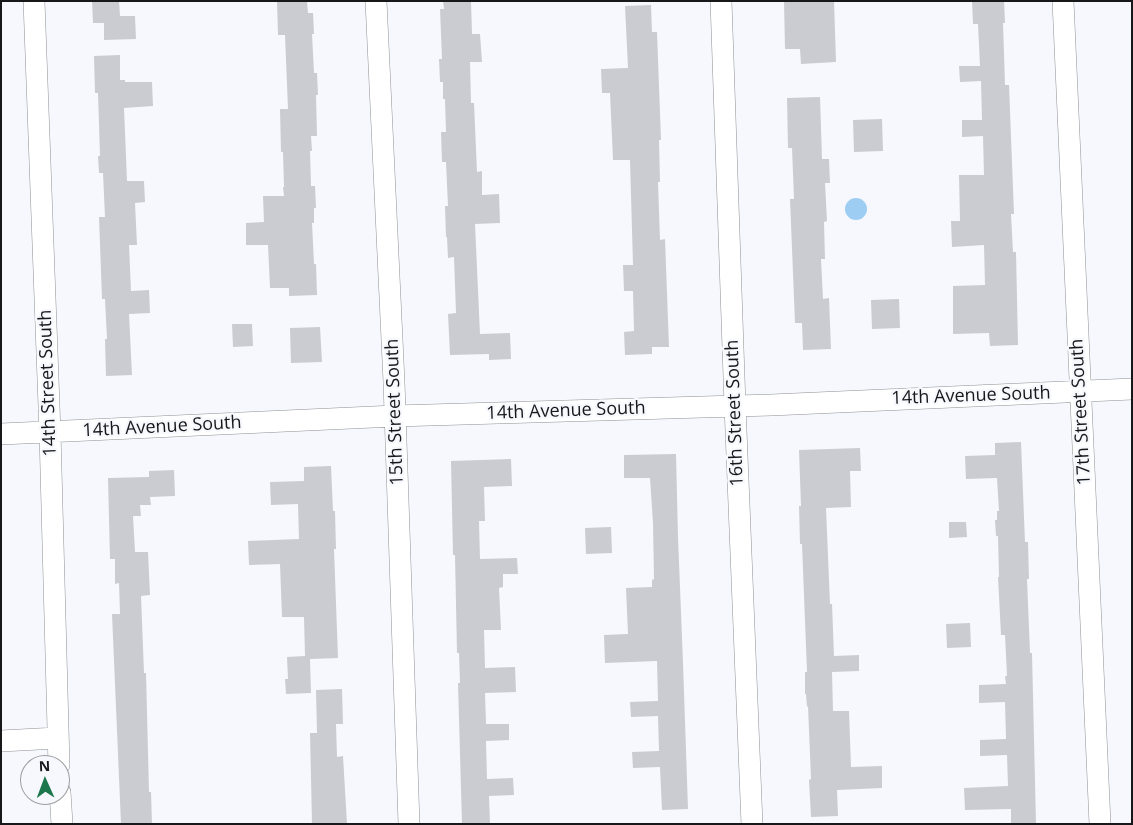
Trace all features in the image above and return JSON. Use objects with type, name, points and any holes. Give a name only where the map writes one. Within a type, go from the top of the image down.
[{"type":"street","name":"14th Street South","points":[[34,1],[50,433],[58,755]]},
{"type":"street","name":"15th Street South","points":[[376,1],[394,382],[409,824]]},
{"type":"street","name":"16th Street South","points":[[721,1],[752,824]]},
{"type":"street","name":"17th Street South","points":[[1063,1],[1100,824]]},
{"type":"street","name":"14th Avenue South","points":[[1,434],[395,416],[735,406],[1132,389]]},
{"type":"street","points":[[1,741],[57,738]]},
{"type":"street","points":[[61,805],[62,824]]},
{"type":"water","points":[[856,198],[864,201],[867,209],[864,217],[856,220],[848,217],[845,209],[848,201]]},
{"type":"building","points":[[92,1],[119,1],[120,16],[135,16],[136,39],[104,40],[104,23],[93,23]]},
{"type":"building","points":[[277,1],[307,1],[308,13],[313,13],[314,73],[317,73],[318,95],[316,95],[317,136],[311,136],[312,151],[310,151],[311,186],[315,186],[316,208],[314,208],[314,223],[312,223],[317,295],[289,296],[289,288],[270,288],[268,245],[246,245],[246,223],[264,222],[263,196],[284,196],[280,109],[288,109],[285,35],[278,35]]},
{"type":"building","points":[[443,1],[471,1],[472,34],[480,34],[482,62],[470,62],[471,103],[474,103],[477,172],[482,171],[482,195],[499,194],[500,223],[475,224],[480,334],[510,333],[511,359],[489,360],[489,354],[450,355],[448,314],[456,313],[454,257],[448,258],[446,237],[445,206],[448,206],[446,162],[442,162],[441,132],[446,132],[445,99],[443,99],[443,82],[440,82],[439,59],[442,59],[440,9],[444,9]]},
{"type":"building","points":[[784,1],[834,1],[836,62],[801,64],[800,49],[785,49]]},
{"type":"building","points":[[972,1],[1004,1],[1005,85],[1009,85],[1014,214],[1011,214],[1013,252],[1016,252],[1018,345],[990,346],[989,333],[953,334],[953,286],[985,285],[984,245],[952,247],[951,221],[960,221],[959,175],[984,175],[983,136],[962,137],[962,120],[982,120],[981,81],[960,82],[959,66],[980,66],[978,24],[973,24]]},
{"type":"building","points":[[651,5],[652,32],[657,32],[661,140],[659,140],[660,182],[658,182],[660,240],[665,239],[669,347],[652,347],[652,354],[625,355],[624,332],[634,331],[633,291],[624,291],[623,265],[633,265],[630,160],[613,160],[610,93],[602,93],[601,69],[628,68],[625,6]]},
{"type":"building","points":[[120,55],[120,80],[125,80],[125,82],[152,82],[153,106],[124,108],[127,181],[144,181],[145,202],[135,203],[137,245],[129,245],[131,291],[149,290],[150,313],[129,314],[132,375],[106,376],[105,339],[107,339],[105,299],[102,299],[99,217],[105,217],[103,173],[99,173],[98,93],[95,93],[94,56]]},
{"type":"building","points":[[820,97],[822,159],[829,159],[830,183],[825,183],[827,221],[824,222],[825,259],[821,259],[823,299],[829,298],[831,349],[803,350],[802,323],[795,323],[790,199],[794,199],[792,148],[788,148],[787,98]]},
{"type":"building","points":[[882,119],[883,151],[854,152],[853,120]]},
{"type":"building","points":[[899,299],[900,328],[872,329],[871,300]]},
{"type":"building","points":[[232,324],[252,324],[253,346],[233,347]]},
{"type":"building","points":[[320,327],[322,362],[291,363],[290,328]]},
{"type":"building","points":[[1021,442],[1025,542],[1028,542],[1029,579],[1027,579],[1030,653],[1032,653],[1036,824],[1011,824],[1011,809],[965,810],[964,788],[1008,786],[1007,755],[980,756],[980,740],[1006,739],[1005,702],[979,703],[979,685],[1006,684],[1005,676],[1007,676],[1005,635],[1001,635],[998,536],[996,536],[995,520],[997,520],[997,511],[999,511],[997,478],[966,479],[965,456],[995,455],[995,443]]},
{"type":"building","points":[[860,448],[861,471],[850,471],[851,507],[826,508],[834,656],[859,655],[859,671],[832,672],[833,711],[849,711],[851,767],[882,766],[882,788],[837,790],[838,816],[811,817],[808,706],[805,694],[805,672],[807,672],[802,544],[800,544],[799,450]]},
{"type":"building","points":[[676,454],[688,809],[662,810],[660,767],[633,768],[632,752],[659,751],[658,716],[631,717],[630,702],[658,701],[657,661],[605,663],[604,635],[628,634],[626,588],[652,587],[652,580],[654,579],[650,478],[624,478],[624,455]]},
{"type":"building","points":[[511,459],[512,486],[484,487],[485,521],[479,521],[480,559],[517,558],[518,574],[503,574],[503,587],[499,588],[501,630],[484,630],[485,668],[515,667],[516,692],[485,693],[486,724],[509,724],[509,740],[486,741],[487,779],[513,778],[514,795],[489,796],[490,824],[462,824],[458,683],[460,683],[459,653],[457,653],[455,555],[453,555],[451,461]]},
{"type":"building","points":[[331,466],[333,511],[335,511],[336,549],[334,549],[338,658],[310,659],[311,693],[286,694],[285,679],[288,679],[287,657],[305,656],[304,617],[282,617],[280,564],[249,565],[248,541],[299,539],[298,504],[271,505],[270,482],[304,481],[304,467]]},
{"type":"building","points":[[174,470],[175,496],[150,497],[151,505],[140,505],[141,516],[133,516],[135,552],[148,552],[150,595],[141,596],[152,824],[121,824],[112,614],[120,614],[119,583],[115,584],[115,559],[110,559],[108,478],[149,477],[149,471]]},
{"type":"building","points":[[949,522],[966,522],[967,537],[949,538]]},
{"type":"building","points":[[611,527],[612,553],[586,554],[585,528]]},
{"type":"building","points":[[970,623],[971,647],[947,648],[946,624]]},
{"type":"building","points":[[342,689],[343,724],[336,724],[337,757],[343,756],[347,824],[312,824],[310,733],[317,733],[316,690]]}]
